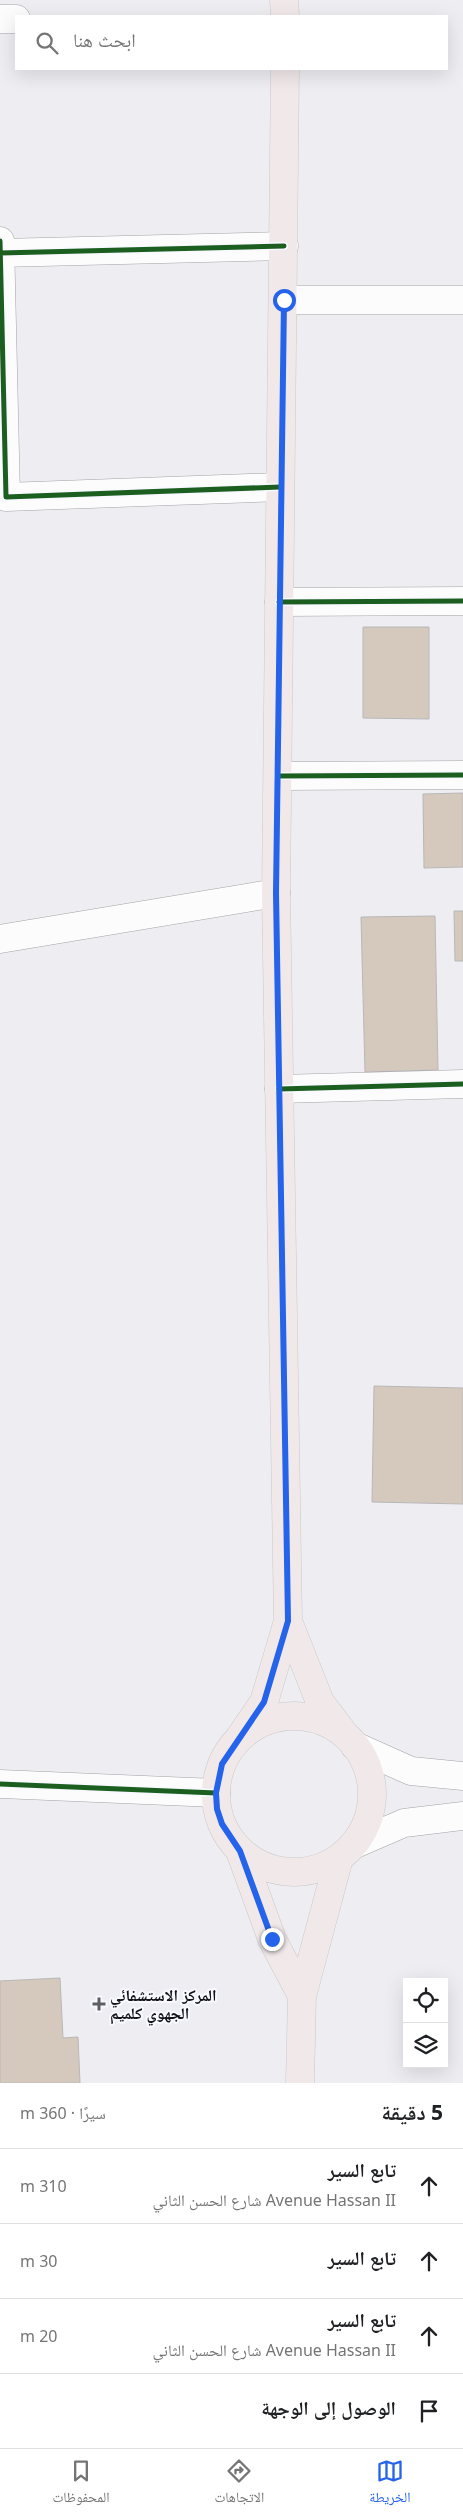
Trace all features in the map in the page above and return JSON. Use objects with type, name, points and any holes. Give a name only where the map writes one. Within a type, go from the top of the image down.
[{"type":"main road","points":[[284,0],[285,15]]},
{"type":"main road","points":[[285,70],[284,300],[276,893],[288,1621],[264,1702],[222,1764],[216,1793],[217,1809],[222,1824],[240,1851],[272,1939],[302,1996]]},
{"type":"main road","points":[[288,1621],[320,1702],[366,1764],[372,1785],[371,1807],[365,1827],[346,1851],[302,1996],[300,2083]]},
{"type":"main road","points":[[240,1737],[265,1722],[293,1716],[321,1721],[350,1741]]},
{"type":"main road","points":[[240,1851],[259,1864],[281,1871],[311,1870],[346,1851]]},
{"type":"street","points":[[0,19],[15,19]]},
{"type":"street","points":[[0,241],[6,497],[280,487]]},
{"type":"street","points":[[0,253],[284,246]]},
{"type":"street","points":[[284,300],[463,300]]},
{"type":"street","points":[[279,602],[463,601]]},
{"type":"street","points":[[278,776],[463,775]]},
{"type":"street","points":[[0,939],[276,893]]},
{"type":"street","points":[[279,1088],[463,1084]]},
{"type":"street","points":[[350,1741],[410,1770],[463,1776]]},
{"type":"street","points":[[0,1784],[216,1793]]},
{"type":"street","points":[[346,1851],[404,1823],[463,1816]]},
{"type":"building","points":[[363,627],[429,627],[429,719],[363,718]]},
{"type":"building","points":[[463,793],[463,867],[424,868],[423,794]]},
{"type":"building","points":[[454,911],[463,911],[463,961],[455,961]]},
{"type":"building","points":[[435,916],[438,1070],[365,1072],[361,917]]},
{"type":"building","points":[[374,1386],[463,1388],[463,1504],[372,1502]]},
{"type":"building","points":[[60,1978],[63,2038],[78,2037],[80,2083],[0,2083],[0,1981]]},
{"type":"cycle path","points":[[0,241],[6,497],[280,487]]},
{"type":"cycle path","points":[[0,253],[284,246]]},
{"type":"cycle path","points":[[279,602],[463,601]]},
{"type":"cycle path","points":[[278,776],[463,775]]},
{"type":"cycle path","points":[[279,1089],[463,1084]]},
{"type":"cycle path","points":[[0,1784],[216,1793]]},
{"type":"place","name":"المركز الاستشفائي الجهوي كلميم","points":[[99,2004]]},
{"type":"route","points":[[272,1939],[240,1851],[222,1824],[217,1809],[216,1793],[217,1778],[222,1764],[264,1702],[288,1621],[276,893],[284,300]]}]
